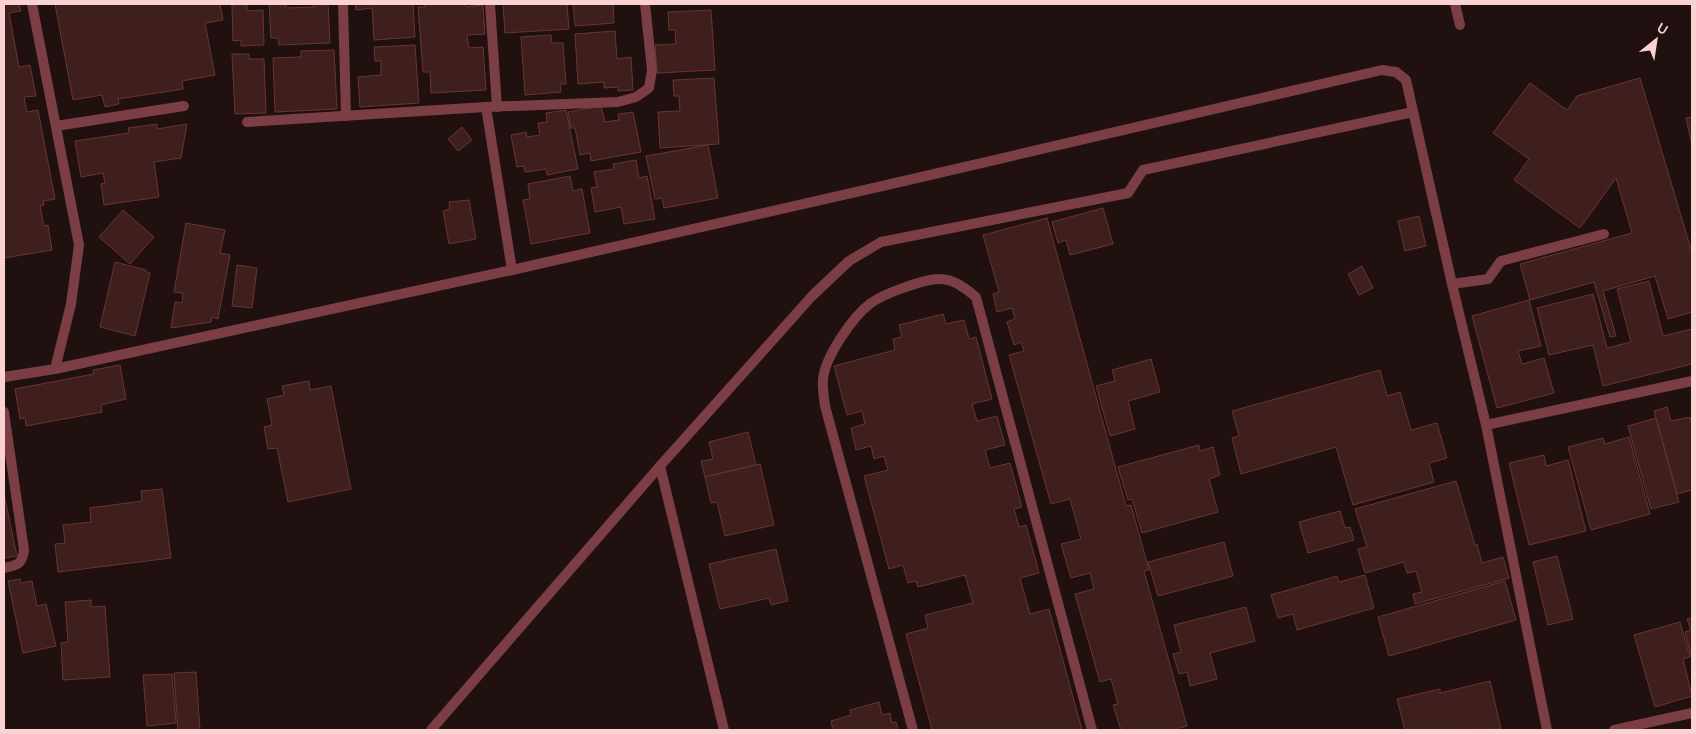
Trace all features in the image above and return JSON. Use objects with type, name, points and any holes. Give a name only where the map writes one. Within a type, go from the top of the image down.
[{"type":"street","points":[[32,4],[79,245],[70,304],[55,369]]},
{"type":"street","points":[[343,4],[346,116]]},
{"type":"street","points":[[490,4],[497,107]]},
{"type":"street","points":[[247,122],[486,107],[618,102],[636,97],[649,88],[652,70],[645,4]]},
{"type":"street","points":[[1455,4],[1460,25]]},
{"type":"street","points":[[4,377],[55,369],[512,270],[1382,70],[1396,72],[1406,80],[1486,425],[1547,730]]},
{"type":"street","points":[[56,126],[184,106]]},
{"type":"street","points":[[486,107],[512,270]]},
{"type":"street","points":[[431,730],[660,466],[812,296],[849,261],[881,242],[1128,193],[1142,170],[1412,109]]},
{"type":"street","points":[[1452,284],[1488,279],[1501,261],[1604,234]]},
{"type":"street","points":[[913,730],[824,406],[823,379],[835,345],[850,325],[871,303],[908,286],[939,279],[958,283],[976,297],[1092,730]]},
{"type":"street","points":[[1486,425],[1692,381]]},
{"type":"street","points":[[4,412],[24,550],[23,559],[16,565],[4,568]]},
{"type":"street","points":[[660,466],[724,730]]},
{"type":"street","points":[[1614,730],[1692,713]]},
{"type":"building","points":[[4,4],[19,4],[21,11],[9,13],[19,67],[30,65],[36,96],[24,97],[27,112],[38,110],[55,199],[43,201],[44,205],[40,206],[44,226],[48,225],[52,250],[4,258]]},
{"type":"building","points":[[55,4],[220,4],[223,20],[205,23],[215,75],[182,81],[183,89],[118,99],[119,104],[105,107],[102,95],[73,100]]},
{"type":"building","points":[[247,4],[247,11],[263,10],[264,45],[241,46],[241,40],[233,41],[232,5]]},
{"type":"building","points":[[269,4],[286,4],[286,8],[314,7],[313,4],[328,4],[330,43],[279,45],[278,38],[271,38]]},
{"type":"building","points":[[355,4],[413,4],[415,37],[374,40],[372,8],[356,10]]},
{"type":"building","points":[[425,4],[465,4],[466,7],[483,5],[485,34],[467,35],[469,48],[483,47],[486,90],[431,93],[430,72],[423,72],[418,7],[425,7]]},
{"type":"building","points":[[503,4],[567,4],[569,29],[505,33]]},
{"type":"building","points":[[573,4],[613,4],[614,23],[575,26]]},
{"type":"building","points":[[711,10],[715,70],[657,73],[655,45],[676,44],[675,30],[669,30],[668,12]]},
{"type":"building","points":[[615,31],[617,59],[631,57],[633,90],[618,91],[618,87],[604,88],[604,82],[578,84],[575,34]]},
{"type":"building","points":[[551,35],[552,43],[563,43],[566,84],[560,84],[561,92],[525,95],[521,37]]},
{"type":"building","points":[[415,45],[419,103],[360,107],[358,77],[381,75],[381,61],[375,61],[374,47]]},
{"type":"building","points":[[334,50],[337,109],[275,112],[273,58],[301,57],[301,51]]},
{"type":"building","points":[[232,54],[249,54],[249,59],[264,59],[266,113],[235,114]]},
{"type":"building","points":[[714,78],[719,144],[660,148],[658,112],[680,111],[679,96],[674,96],[673,80]]},
{"type":"building","points":[[1640,78],[1692,253],[1692,312],[1668,319],[1655,276],[1603,291],[1616,336],[1610,337],[1594,282],[1530,300],[1520,264],[1632,233],[1616,178],[1580,228],[1514,180],[1529,159],[1493,133],[1530,83],[1567,110],[1577,96]]},
{"type":"building","points":[[601,106],[605,122],[619,120],[618,114],[633,112],[641,152],[591,161],[590,153],[580,155],[575,128],[571,128],[568,112]]},
{"type":"building","points":[[566,110],[578,169],[547,175],[546,169],[525,172],[524,166],[517,167],[511,135],[526,132],[527,137],[540,135],[538,123],[547,122],[546,113]]},
{"type":"building","points":[[1692,117],[1692,145],[1686,118]]},
{"type":"building","points":[[157,124],[157,129],[187,124],[181,158],[154,162],[159,197],[104,205],[101,184],[105,183],[103,173],[81,177],[75,141],[129,133],[128,128]]},
{"type":"building","points":[[462,127],[472,140],[458,151],[448,139]]},
{"type":"building","points":[[708,145],[718,198],[664,208],[662,198],[655,199],[646,156]]},
{"type":"building","points":[[636,160],[639,178],[647,176],[655,219],[624,224],[621,207],[595,212],[591,188],[597,187],[594,172],[614,169],[613,164]]},
{"type":"building","points":[[570,176],[573,191],[582,189],[590,233],[531,244],[523,200],[530,199],[528,184]]},
{"type":"building","points":[[469,200],[476,239],[449,244],[443,211],[450,209],[449,202]]},
{"type":"building","points":[[1103,208],[1113,244],[1070,255],[1066,240],[1058,243],[1052,222]]},
{"type":"building","points":[[123,210],[154,237],[130,264],[99,237]]},
{"type":"building","points":[[1419,216],[1426,246],[1405,251],[1398,221]]},
{"type":"building","points":[[1047,218],[1126,506],[1131,505],[1149,570],[1144,571],[1187,726],[1179,728],[1180,730],[1121,730],[1113,705],[1118,704],[1111,679],[1100,682],[1075,594],[1094,589],[1090,573],[1071,578],[1061,544],[1081,539],[1070,499],[1051,504],[1009,355],[1024,351],[1021,342],[1014,345],[1007,322],[1015,319],[1012,308],[997,312],[993,294],[999,292],[983,235]]},
{"type":"building","points":[[186,223],[225,230],[220,253],[230,255],[218,319],[212,317],[211,322],[171,328],[175,302],[182,303],[183,293],[174,292]]},
{"type":"building","points":[[115,262],[146,270],[146,272],[150,273],[135,336],[100,327]]},
{"type":"building","points":[[237,265],[257,268],[252,308],[232,306]]},
{"type":"building","points":[[1362,266],[1373,288],[1359,295],[1348,274]]},
{"type":"building","points":[[1649,281],[1663,336],[1692,329],[1692,364],[1603,386],[1593,345],[1549,355],[1537,308],[1593,294],[1607,348],[1631,342],[1617,289]]},
{"type":"building","points":[[1529,300],[1541,346],[1518,351],[1522,364],[1544,358],[1554,393],[1497,408],[1472,316]]},
{"type":"building","points":[[943,314],[946,324],[964,320],[969,339],[976,337],[992,399],[972,404],[977,421],[997,416],[1005,445],[985,450],[990,468],[1010,463],[1022,507],[1014,509],[1019,527],[1026,525],[1039,573],[1020,578],[1030,614],[1049,609],[1082,730],[932,730],[906,634],[928,628],[925,615],[973,603],[965,575],[918,587],[916,581],[908,583],[903,565],[889,569],[864,476],[888,470],[884,456],[874,459],[871,446],[856,450],[851,428],[865,424],[862,411],[847,415],[834,366],[895,350],[893,339],[902,337],[899,325]]},
{"type":"building","points":[[1151,359],[1160,392],[1128,401],[1135,429],[1110,436],[1096,386],[1115,381],[1112,370]]},
{"type":"building","points":[[120,365],[126,399],[101,405],[102,412],[26,426],[25,418],[20,419],[15,389],[94,374],[93,370]]},
{"type":"building","points":[[1380,370],[1387,396],[1400,392],[1411,430],[1437,423],[1447,458],[1429,463],[1434,482],[1353,505],[1336,447],[1241,474],[1232,438],[1239,436],[1232,411]]},
{"type":"building","points":[[309,381],[310,390],[331,386],[351,489],[288,502],[277,448],[268,449],[264,427],[272,425],[267,399],[284,395],[282,386]]},
{"type":"building","points":[[1667,407],[1671,421],[1690,417],[1692,425],[1692,490],[1677,494],[1654,411]]},
{"type":"building","points":[[1656,418],[1679,502],[1651,509],[1628,426]]},
{"type":"building","points":[[748,432],[756,465],[705,477],[701,461],[713,459],[709,442]]},
{"type":"building","points":[[1629,437],[1650,514],[1591,530],[1568,447],[1603,438],[1605,444]]},
{"type":"building","points":[[1199,445],[1200,451],[1213,447],[1220,475],[1209,479],[1218,512],[1142,533],[1132,499],[1128,500],[1118,467]]},
{"type":"building","points":[[1544,455],[1546,466],[1568,460],[1586,531],[1529,545],[1509,463]]},
{"type":"building","points":[[760,464],[774,525],[725,536],[717,502],[711,503],[705,477]]},
{"type":"building","points":[[1456,481],[1482,563],[1503,557],[1509,578],[1415,604],[1413,594],[1422,592],[1416,571],[1407,573],[1404,562],[1365,573],[1358,549],[1367,547],[1355,509]]},
{"type":"building","points":[[162,489],[171,558],[58,572],[55,544],[65,543],[63,525],[91,522],[90,508],[142,501],[141,491]]},
{"type":"building","points":[[4,494],[17,556],[4,558]]},
{"type":"building","points":[[1340,511],[1345,528],[1350,527],[1354,540],[1308,553],[1299,522]]},
{"type":"building","points":[[1224,542],[1233,576],[1158,596],[1148,562]]},
{"type":"building","points":[[776,549],[788,601],[771,605],[769,598],[720,609],[709,564]]},
{"type":"building","points":[[1557,556],[1573,619],[1548,625],[1533,562]]},
{"type":"building","points":[[1365,575],[1374,608],[1297,630],[1293,614],[1278,618],[1271,595],[1337,576],[1339,582]]},
{"type":"building","points":[[20,579],[21,583],[32,581],[37,606],[46,604],[56,646],[23,653],[8,581]]},
{"type":"building","points":[[1505,581],[1516,620],[1389,656],[1378,617]]},
{"type":"building","points":[[91,600],[91,607],[105,606],[110,677],[63,680],[61,643],[68,642],[65,602]]},
{"type":"building","points":[[1246,607],[1255,641],[1210,653],[1217,679],[1190,686],[1187,672],[1179,674],[1173,654],[1181,652],[1174,625]]},
{"type":"building","points":[[1692,618],[1692,659],[1685,632],[1691,630],[1687,619]]},
{"type":"building","points":[[1680,622],[1690,657],[1683,659],[1692,696],[1655,707],[1634,635]]},
{"type":"building","points":[[196,672],[200,730],[178,730],[174,673]]},
{"type":"building","points":[[172,674],[176,723],[147,726],[143,675]]},
{"type":"building","points":[[1490,681],[1501,729],[1405,730],[1397,699],[1440,689],[1440,693]]},
{"type":"building","points":[[879,702],[882,715],[890,713],[892,723],[896,722],[898,730],[833,730],[831,721],[851,715],[850,710]]}]
